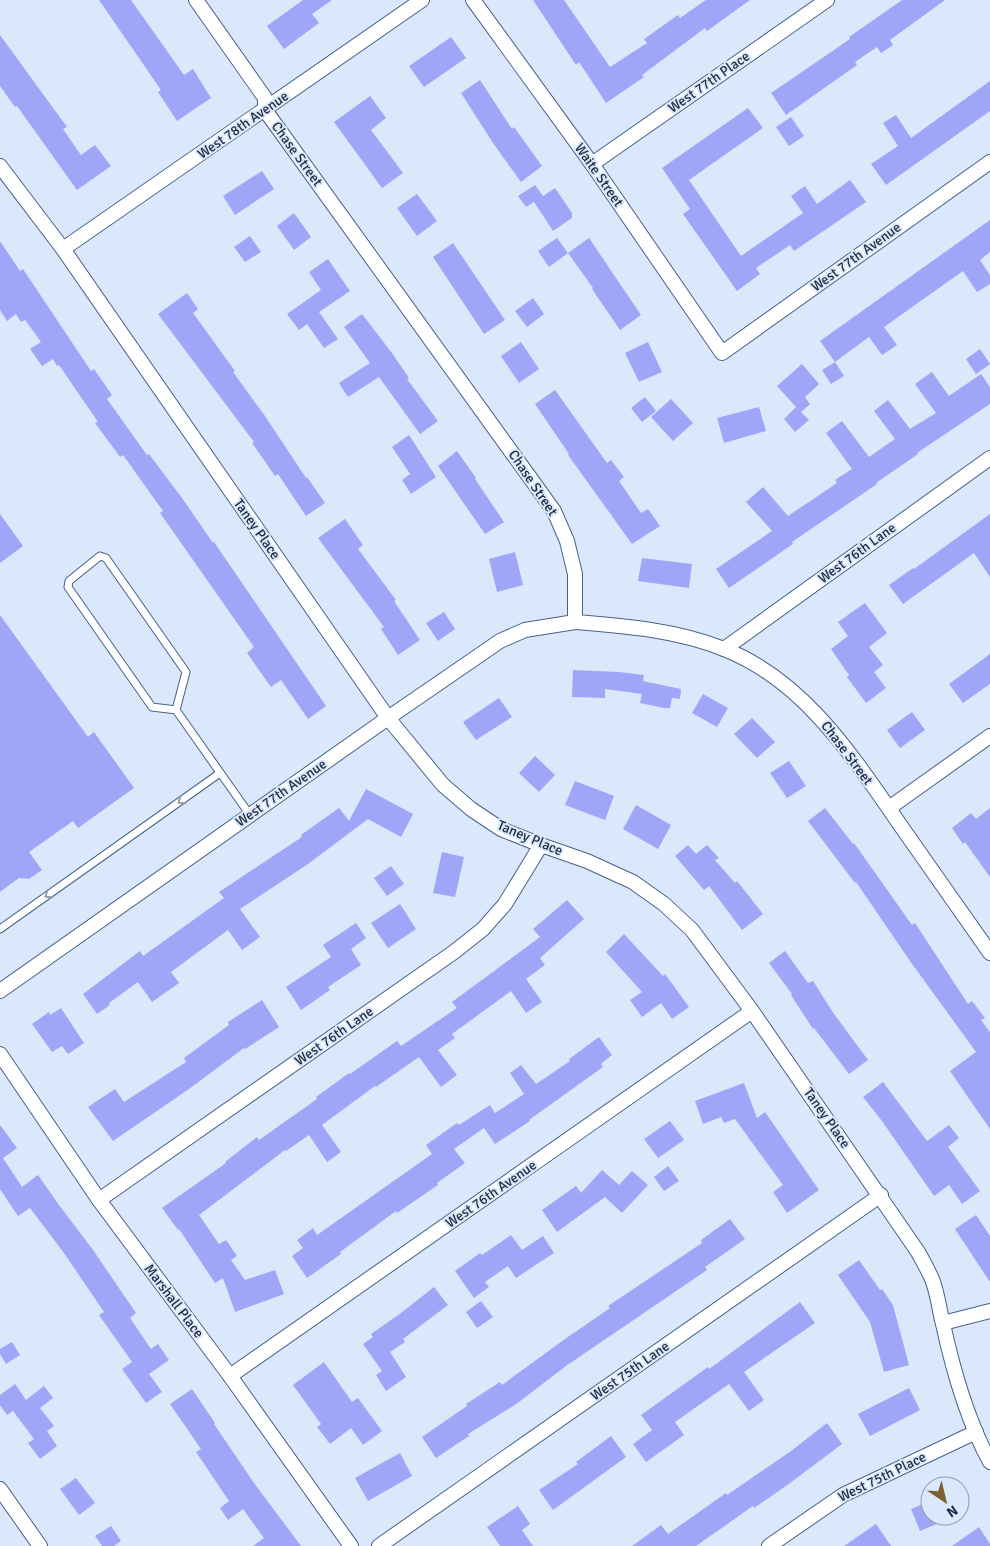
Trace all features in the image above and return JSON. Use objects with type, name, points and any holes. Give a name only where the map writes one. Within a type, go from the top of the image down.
[{"type":"street","name":"Chase Street","points":[[196,0],[265,98],[265,110],[554,511],[567,541],[574,574],[575,622],[628,626],[672,633],[724,649],[762,669],[796,694],[825,723],[889,808],[990,953]]},
{"type":"street","name":"West 78th Avenue","points":[[63,249],[422,0]]},
{"type":"street","name":"Waite Street","points":[[473,0],[592,164],[722,353]]},
{"type":"street","name":"West 77th Place","points":[[592,164],[827,0]]},
{"type":"street","name":"West 77th Avenue","points":[[722,353],[990,162]]},
{"type":"street","name":"Taney Place","points":[[0,166],[63,249],[388,718],[443,785],[471,809],[501,829],[587,861],[625,879],[664,904],[692,930],[752,1011],[918,1252],[932,1280],[939,1300],[943,1323],[963,1397],[990,1462]]},
{"type":"street","name":"West 76th Lane","points":[[724,649],[990,458]]},
{"type":"street","name":"West 77th Avenue","points":[[0,991],[500,641],[525,630],[575,622]]},
{"type":"street","points":[[889,808],[990,736]]},
{"type":"street","name":"West 76th Lane","points":[[99,1200],[483,929],[506,904],[541,845]]},
{"type":"street","name":"West 76th Avenue","points":[[230,1376],[752,1011]]},
{"type":"street","name":"Marshall Place","points":[[0,1054],[99,1200],[230,1376],[351,1546]]},
{"type":"street","name":"West 75th Lane","points":[[379,1546],[880,1195]]},
{"type":"street","points":[[943,1323],[990,1311]]},
{"type":"street","name":"West 75th Place","points":[[769,1546],[843,1495],[976,1432]]},
{"type":"street","points":[[0,1489],[40,1546]]},
{"type":"lane","points":[[176,710],[186,672],[106,558],[100,556],[69,581],[68,587],[152,707],[176,710],[250,815]]},
{"type":"lane","points":[[0,929],[220,773]]},
{"type":"building","points":[[99,0],[131,0],[184,75],[193,69],[211,98],[177,121],[158,92],[161,90]]},
{"type":"building","points":[[303,0],[332,0],[312,14],[319,23],[284,49],[267,26]]},
{"type":"building","points":[[533,0],[564,0],[610,67],[647,43],[644,39],[678,15],[680,18],[706,0],[750,0],[707,31],[705,28],[642,75],[644,77],[606,103],[579,62],[576,65]]},
{"type":"building","points":[[902,0],[945,0],[890,40],[893,45],[881,53],[877,47],[855,62],[857,65],[786,115],[771,93],[850,39],[849,37]]},
{"type":"building","points":[[0,35],[67,127],[63,129],[81,155],[95,145],[111,166],[77,190],[17,106],[15,107],[0,86]]},
{"type":"building","points":[[451,37],[466,58],[424,87],[409,66]]},
{"type":"building","points":[[480,80],[512,129],[514,127],[542,166],[521,182],[461,93]]},
{"type":"building","points":[[990,81],[990,111],[886,185],[871,164],[898,146],[883,123],[896,115],[911,138]]},
{"type":"building","points":[[370,96],[386,118],[371,130],[403,173],[382,188],[334,122]]},
{"type":"building","points":[[748,108],[763,128],[689,180],[741,256],[803,213],[791,196],[805,186],[817,204],[850,180],[866,202],[794,251],[790,245],[756,268],[760,274],[737,291],[683,214],[690,209],[662,168]]},
{"type":"building","points":[[791,117],[804,136],[789,146],[776,127]]},
{"type":"building","points":[[262,171],[274,189],[235,215],[223,196]]},
{"type":"building","points":[[535,185],[543,196],[555,188],[572,213],[572,218],[553,231],[534,202],[526,207],[518,196]]},
{"type":"building","points":[[417,194],[437,221],[417,236],[397,208]]},
{"type":"building","points":[[294,213],[311,237],[294,250],[277,226]]},
{"type":"building","points":[[990,220],[990,252],[980,260],[990,275],[990,284],[977,292],[963,271],[884,327],[897,345],[882,355],[869,337],[835,362],[820,341]]},
{"type":"building","points":[[250,236],[261,252],[245,262],[234,247]]},
{"type":"building","points":[[557,238],[568,253],[549,267],[538,251]]},
{"type":"building","points":[[589,238],[641,315],[620,330],[568,253]]},
{"type":"building","points":[[0,241],[20,271],[23,269],[91,371],[94,369],[112,395],[107,399],[147,455],[149,454],[214,542],[326,706],[308,719],[281,680],[271,687],[247,653],[254,647],[160,513],[163,511],[123,455],[120,457],[95,423],[98,422],[59,365],[57,366],[53,359],[42,366],[30,349],[41,342],[25,320],[21,322],[16,314],[7,321],[0,310]]},
{"type":"building","points":[[453,243],[505,320],[484,334],[433,257]]},
{"type":"building","points":[[328,259],[350,291],[319,312],[338,339],[324,348],[307,324],[299,330],[287,314],[321,290],[309,272]]},
{"type":"building","points":[[187,293],[198,309],[193,313],[325,503],[306,516],[278,474],[275,476],[252,443],[254,442],[158,314]]},
{"type":"building","points":[[533,298],[544,314],[527,327],[515,311]]},
{"type":"building","points":[[362,314],[392,353],[409,378],[407,379],[438,421],[420,434],[379,377],[348,397],[339,383],[370,363],[344,327]]},
{"type":"building","points":[[521,342],[539,369],[519,383],[501,356]]},
{"type":"building","points":[[648,342],[662,372],[639,382],[625,353]]},
{"type":"building","points":[[980,349],[990,364],[976,374],[966,359]]},
{"type":"building","points":[[835,362],[844,376],[831,384],[822,370]]},
{"type":"building","points":[[802,364],[819,384],[805,397],[810,404],[801,412],[809,420],[795,432],[784,419],[796,407],[777,386]]},
{"type":"building","points":[[932,372],[949,396],[981,374],[990,387],[990,404],[917,453],[877,484],[729,588],[716,569],[772,531],[746,502],[763,487],[788,516],[837,483],[835,480],[852,469],[826,433],[842,421],[869,457],[895,439],[874,411],[888,400],[910,429],[936,413],[915,384]]},
{"type":"building","points":[[555,390],[607,463],[611,460],[624,477],[619,481],[641,513],[648,509],[660,526],[632,544],[568,455],[535,404]]},
{"type":"building","points":[[645,397],[656,411],[642,422],[631,408]]},
{"type":"building","points":[[671,399],[693,423],[673,441],[651,417]]},
{"type":"building","points":[[759,407],[766,431],[724,443],[717,418]]},
{"type":"building","points":[[409,435],[436,477],[411,494],[402,480],[410,474],[392,447]]},
{"type":"building","points":[[457,451],[504,522],[485,534],[438,466]]},
{"type":"building","points":[[0,514],[23,546],[0,563]]},
{"type":"building","points":[[990,514],[990,577],[974,553],[903,604],[889,585]]},
{"type":"building","points":[[345,519],[363,545],[358,549],[396,600],[394,601],[420,640],[398,655],[381,629],[384,627],[318,538]]},
{"type":"building","points":[[515,552],[523,585],[497,592],[489,559]]},
{"type":"building","points":[[642,558],[692,564],[689,588],[638,581]]},
{"type":"building","points":[[865,603],[887,633],[869,647],[883,665],[874,672],[886,688],[866,703],[847,677],[849,675],[831,649],[848,636],[838,622]]},
{"type":"building","points":[[444,612],[455,629],[438,641],[426,623]]},
{"type":"building","points":[[0,615],[88,737],[94,732],[134,788],[78,828],[73,821],[29,852],[42,870],[29,879],[19,878],[0,892]]},
{"type":"building","points":[[990,654],[990,684],[963,703],[949,684]]},
{"type":"building","points":[[573,670],[644,675],[643,681],[681,689],[680,699],[672,698],[670,708],[664,708],[640,703],[642,694],[605,689],[605,698],[572,697]]},
{"type":"building","points":[[703,694],[728,708],[717,727],[692,713]]},
{"type":"building","points":[[499,698],[512,717],[476,740],[463,722]]},
{"type":"building","points":[[912,712],[925,730],[900,748],[887,730]]},
{"type":"building","points":[[752,718],[775,742],[757,758],[734,734]]},
{"type":"building","points":[[535,756],[555,775],[539,792],[519,773]]},
{"type":"building","points":[[789,761],[806,786],[787,798],[770,773]]},
{"type":"building","points":[[575,781],[614,796],[605,820],[565,805]]},
{"type":"building","points":[[366,789],[413,814],[401,837],[368,819],[308,864],[240,909],[260,937],[242,950],[228,930],[171,972],[179,983],[152,1002],[138,982],[97,1014],[83,994],[140,951],[143,956],[224,898],[219,892],[302,837],[301,835],[339,808],[349,821]]},
{"type":"building","points":[[636,805],[671,825],[658,849],[623,829]]},
{"type":"building","points":[[825,808],[854,843],[912,925],[915,923],[968,1004],[972,1001],[985,1018],[981,1020],[990,1032],[990,1129],[950,1071],[976,1052],[856,882],[808,821]]},
{"type":"building","points":[[990,808],[990,877],[965,842],[963,844],[952,828],[971,813],[976,819]]},
{"type":"building","points":[[688,845],[696,854],[707,845],[719,858],[715,860],[735,883],[737,881],[763,914],[742,930],[709,886],[704,890],[675,856]]},
{"type":"building","points":[[442,852],[464,857],[455,897],[433,893]]},
{"type":"building","points":[[391,866],[404,884],[387,896],[374,878]]},
{"type":"building","points":[[567,900],[584,919],[540,958],[545,965],[526,979],[542,1002],[526,1013],[511,991],[452,1034],[455,1038],[438,1050],[457,1075],[441,1087],[419,1057],[375,1086],[322,1125],[341,1152],[327,1162],[309,1135],[285,1150],[199,1215],[219,1244],[226,1240],[237,1256],[231,1260],[245,1280],[275,1270],[284,1294],[235,1312],[223,1278],[215,1283],[179,1229],[162,1208],[226,1163],[257,1137],[259,1140],[317,1099],[316,1097],[349,1073],[397,1041],[401,1046],[457,1008],[452,1002],[540,937],[533,929]]},
{"type":"building","points":[[400,904],[416,929],[388,948],[371,923]]},
{"type":"building","points":[[356,923],[366,938],[351,949],[361,965],[328,987],[330,990],[301,1010],[286,987],[331,957],[323,945]]},
{"type":"building","points":[[624,934],[663,976],[665,974],[689,1007],[672,1019],[661,1003],[642,1017],[630,1000],[642,992],[606,952]]},
{"type":"building","points":[[785,951],[808,983],[813,981],[834,1014],[868,1060],[849,1074],[813,1029],[792,994],[769,963]]},
{"type":"building","points":[[262,1000],[279,1027],[244,1048],[189,1089],[113,1141],[88,1107],[115,1089],[124,1102],[186,1062],[184,1058],[229,1025],[228,1022]]},
{"type":"building","points":[[61,1008],[84,1043],[68,1054],[62,1046],[52,1052],[32,1024],[49,1012],[50,1015]]},
{"type":"building","points":[[599,1037],[612,1055],[601,1064],[603,1067],[530,1121],[495,1144],[484,1128],[454,1149],[465,1163],[437,1183],[438,1185],[397,1213],[396,1211],[307,1278],[292,1256],[303,1248],[297,1240],[313,1228],[317,1235],[432,1154],[426,1145],[457,1123],[459,1125],[490,1105],[495,1113],[524,1094],[510,1073],[521,1065],[536,1084],[570,1061],[569,1059]]},
{"type":"building","points":[[883,1082],[927,1141],[949,1125],[959,1138],[948,1147],[980,1191],[962,1204],[949,1185],[934,1196],[863,1097]]},
{"type":"building","points":[[744,1083],[757,1118],[765,1112],[819,1190],[787,1213],[773,1192],[783,1185],[735,1119],[724,1123],[721,1117],[703,1124],[695,1101]]},
{"type":"building","points":[[670,1121],[684,1140],[658,1158],[644,1139]]},
{"type":"building","points":[[0,1125],[17,1148],[3,1158],[22,1187],[38,1175],[136,1313],[130,1318],[151,1349],[158,1344],[169,1360],[149,1374],[162,1392],[146,1403],[122,1369],[132,1362],[99,1315],[104,1312],[64,1253],[30,1208],[18,1216],[0,1189]]},
{"type":"building","points":[[668,1166],[679,1181],[664,1191],[654,1177]]},
{"type":"building","points":[[602,1170],[619,1185],[632,1171],[648,1185],[622,1213],[605,1197],[557,1232],[542,1210],[576,1186],[581,1193]]},
{"type":"building","points":[[976,1215],[990,1236],[990,1282],[955,1229]]},
{"type":"building","points":[[730,1219],[745,1239],[705,1267],[707,1270],[436,1458],[422,1437],[467,1406],[466,1404],[500,1382],[502,1385],[610,1308],[608,1306],[702,1243],[701,1240]]},
{"type":"building","points":[[511,1235],[522,1250],[543,1236],[554,1253],[516,1278],[508,1266],[485,1282],[489,1287],[474,1298],[455,1271],[480,1253],[482,1255]]},
{"type":"building","points":[[859,1260],[893,1305],[909,1365],[884,1372],[870,1322],[838,1275]]},
{"type":"building","points":[[434,1287],[448,1305],[403,1339],[405,1342],[390,1352],[406,1377],[386,1391],[376,1375],[382,1371],[363,1344],[373,1337],[371,1334]]},
{"type":"building","points":[[481,1301],[493,1317],[477,1328],[466,1312]]},
{"type":"building","points":[[800,1302],[815,1323],[744,1372],[764,1400],[749,1411],[729,1384],[675,1422],[684,1435],[646,1462],[633,1444],[652,1430],[641,1415],[708,1367],[709,1369]]},
{"type":"building","points":[[12,1342],[20,1355],[6,1364],[0,1354],[0,1349]]},
{"type":"building","points":[[324,1362],[352,1402],[358,1398],[382,1431],[363,1445],[351,1428],[330,1444],[317,1427],[321,1424],[293,1385]]},
{"type":"building","points":[[15,1384],[26,1400],[44,1386],[53,1398],[40,1408],[54,1426],[47,1431],[57,1446],[40,1459],[28,1443],[34,1439],[13,1411],[7,1415],[0,1405],[0,1395]]},
{"type":"building","points":[[909,1388],[920,1410],[870,1436],[858,1414]]},
{"type":"building","points":[[192,1389],[254,1483],[301,1546],[253,1546],[264,1538],[243,1509],[228,1520],[220,1508],[229,1501],[196,1452],[201,1449],[170,1404]]},
{"type":"building","points":[[827,1423],[842,1444],[786,1486],[754,1508],[753,1506],[696,1546],[632,1546],[661,1525],[668,1534],[726,1493],[727,1495],[791,1451]]},
{"type":"building","points":[[611,1436],[626,1457],[553,1510],[539,1490],[578,1464],[576,1462]]},
{"type":"building","points":[[400,1453],[412,1476],[368,1501],[355,1478]]},
{"type":"building","points":[[76,1478],[95,1503],[79,1515],[60,1489]]},
{"type":"building","points":[[920,1505],[920,1526],[932,1526],[920,1531],[911,1509]]},
{"type":"building","points":[[518,1506],[530,1524],[522,1530],[533,1546],[500,1546],[487,1527]]},
{"type":"building","points":[[876,1524],[891,1546],[844,1546]]},
{"type":"building","points":[[111,1526],[121,1541],[114,1546],[102,1546],[95,1536]]},
{"type":"building","points":[[979,1527],[990,1546],[952,1546]]}]
